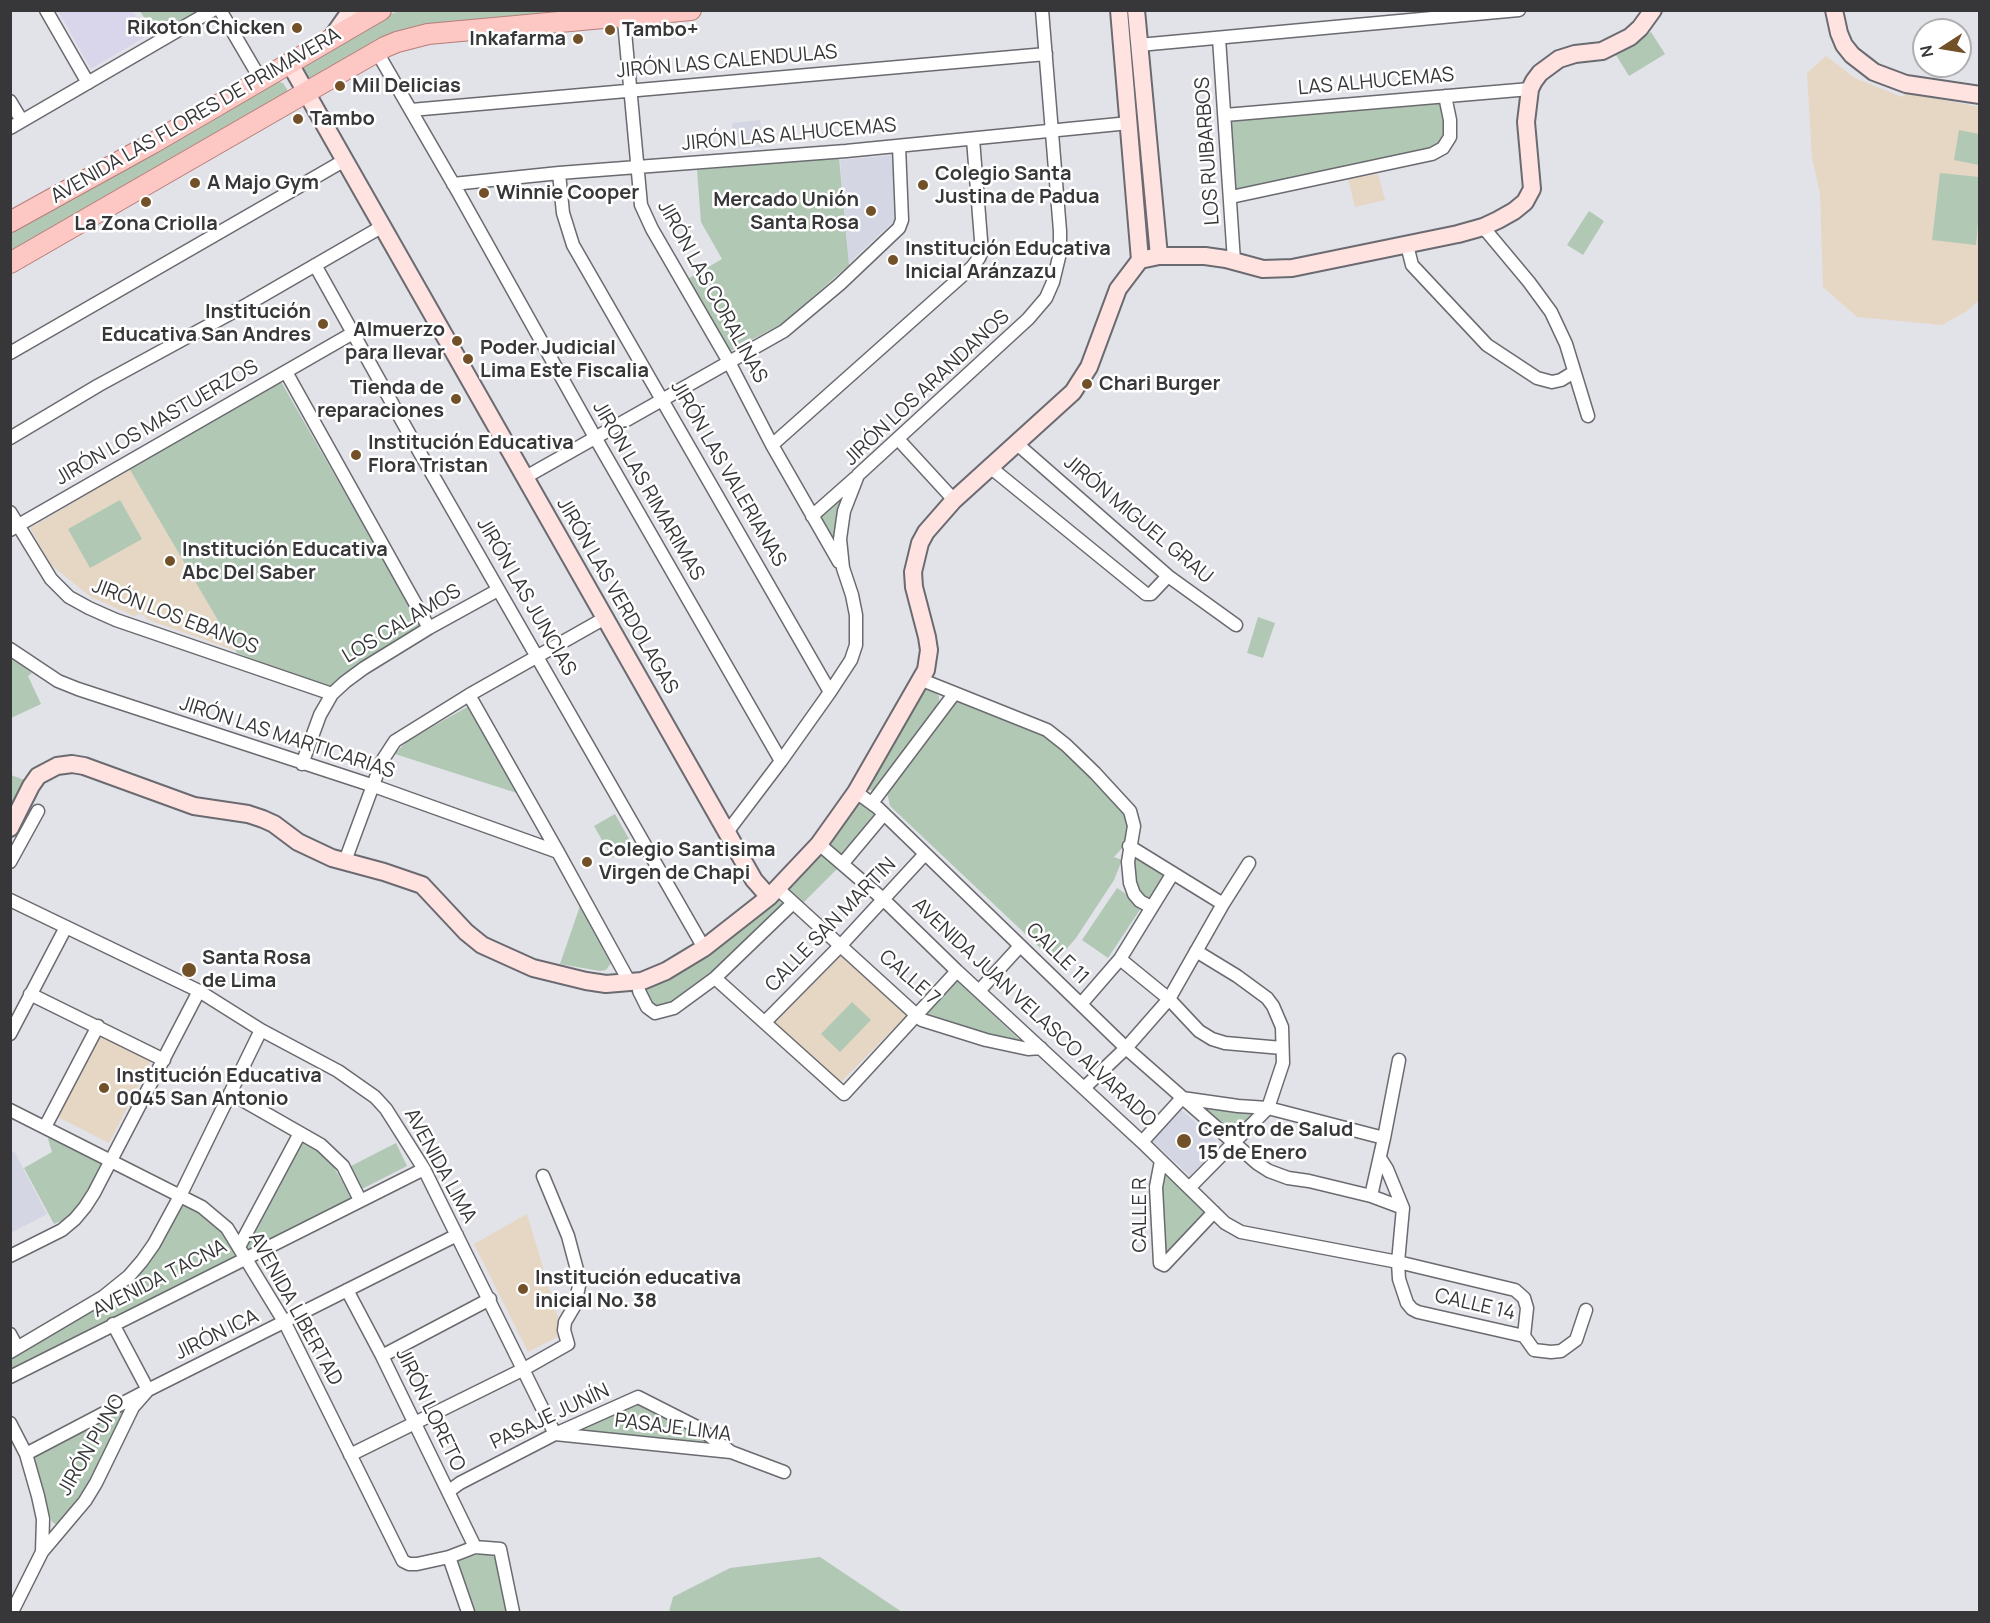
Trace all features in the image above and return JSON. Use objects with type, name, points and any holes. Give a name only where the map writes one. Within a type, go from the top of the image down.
[{"type":"main road","name":"AVENIDA LAS FLORES DE PRIMAVERA","points":[[10,222],[381,10]]},
{"type":"main road","name":"AVENIDA LAS FLORES DE PRIMAVERA","points":[[10,263],[397,42],[428,34],[623,14],[691,10]]},
{"type":"street","points":[[46,10],[88,83]]},
{"type":"street","points":[[10,128],[213,10]]},
{"type":"street","points":[[220,10],[261,80]]},
{"type":"street","points":[[330,39],[351,10]]},
{"type":"street","name":"JIRÓN LOS ARANDANOS","points":[[728,831],[831,692],[851,660],[856,645],[854,605],[843,568],[840,545],[841,525],[858,475],[1028,319],[1046,298],[1057,269],[1060,253],[1053,131],[1042,10]]},
{"type":"street","points":[[1119,10],[1140,260]]},
{"type":"street","points":[[1137,10],[1159,256]]},
{"type":"street","points":[[1139,45],[1219,38],[1402,16],[1519,10]]},
{"type":"street","points":[[10,828],[38,776],[57,766],[72,764],[100,771],[194,806],[248,814],[263,819],[314,851],[422,885],[466,932],[482,945],[518,962],[586,981],[606,984],[634,987],[651,979],[704,948],[773,892],[819,844],[856,792],[926,670],[929,650],[916,601],[913,572],[920,543],[926,532],[954,500],[1065,399],[1081,381],[1089,367],[1118,289],[1140,260],[1159,256],[1204,256],[1263,269],[1276,269],[1407,245],[1483,227],[1514,211],[1525,202],[1532,189],[1526,122],[1530,89],[1540,73],[1559,59],[1575,54],[1602,51],[1630,37],[1653,10]]},
{"type":"street","points":[[1834,10],[1844,45],[1852,55],[1874,72],[1906,84],[1980,95]]},
{"type":"street","name":"JIRÓN LAS CORALINAS","points":[[623,14],[641,205],[652,229],[729,362],[772,445],[843,568]]},
{"type":"street","name":"LOS RUIBARBOS","points":[[1219,38],[1234,261]]},
{"type":"street","name":"JIRÓN LAS RIMARIMAS","points":[[377,52],[781,761]]},
{"type":"street","name":"JIRÓN LAS CALENDULAS","points":[[411,110],[1046,54]]},
{"type":"street","name":"JIRÓN LAS VERDOLAGAS","points":[[290,64],[754,879],[773,892]]},
{"type":"street","name":"LAS ALHUCEMAS","points":[[1225,115],[1530,89]]},
{"type":"street","points":[[1231,197],[1432,154],[1443,148],[1450,137],[1450,120],[1445,96]]},
{"type":"street","points":[[10,101],[22,121]]},
{"type":"street","name":"JIRÓN LAS ALHUCEMAS","points":[[453,184],[560,173],[899,146],[1129,123]]},
{"type":"street","points":[[772,445],[972,267],[979,258],[982,251],[973,139]]},
{"type":"street","points":[[524,478],[784,331],[840,284],[895,233],[902,220],[899,146]]},
{"type":"street","points":[[10,352],[345,160]]},
{"type":"street","name":"JIRÓN LAS VALERIANAS","points":[[560,173],[563,213],[573,245],[831,692]]},
{"type":"street","points":[[10,438],[99,385],[248,304],[383,226]]},
{"type":"street","points":[[1483,227],[1551,312],[1566,344],[1588,416]]},
{"type":"street","points":[[1407,245],[1412,265],[1487,345],[1537,378],[1552,382],[1561,380],[1574,372]]},
{"type":"street","name":"JIRÓN LAS JUNCIAS","points":[[315,265],[498,590],[704,948]]},
{"type":"street","name":"JIRÓN LOS MASTUERZOS","points":[[14,528],[353,333]]},
{"type":"street","points":[[286,372],[429,628]]},
{"type":"street","points":[[898,439],[954,500]]},
{"type":"street","name":"JIRÓN MIGUEL GRAU","points":[[1016,443],[1168,576],[1236,625]]},
{"type":"street","points":[[990,467],[1146,594],[1151,594],[1168,576]]},
{"type":"street","points":[[812,516],[858,475]]},
{"type":"street","name":"JIRÓN LOS EBANOS","points":[[10,512],[14,528],[51,579],[69,597],[116,620],[332,694]]},
{"type":"street","name":"LOS CALAMOS","points":[[302,764],[313,730],[332,694],[364,668],[429,628],[498,590]]},
{"type":"street","points":[[345,861],[382,760],[395,741],[469,695],[605,618]]},
{"type":"street","name":"JIRÓN LAS MARTICARIAS","points":[[10,649],[58,681],[78,689],[374,786],[558,852]]},
{"type":"street","points":[[922,680],[1047,730],[1066,745],[1130,811],[1134,826],[1128,862],[1130,883],[1134,894],[1140,901],[1151,907]]},
{"type":"street","points":[[872,803],[954,694]]},
{"type":"street","points":[[469,695],[634,987],[650,1010],[656,1013],[674,1008],[715,978],[793,903]]},
{"type":"street","name":"CALLE 11","points":[[856,792],[884,814],[1126,1048],[1269,1171],[1288,1178],[1371,1196],[1403,1208]]},
{"type":"street","points":[[10,862],[38,811]]},
{"type":"street","points":[[843,863],[884,814]]},
{"type":"street","name":"AVENIDA JUAN VELASCO ALVARADO","points":[[819,844],[883,898],[957,971],[1142,1142],[1225,1223],[1241,1232],[1398,1262],[1515,1290],[1524,1298],[1527,1308],[1524,1336]]},
{"type":"street","points":[[1130,846],[1223,904]]},
{"type":"street","name":"CALLE SAN MARTIN","points":[[765,1022],[842,944],[925,854]]},
{"type":"street","points":[[1084,1088],[1126,1048],[1169,999],[1249,863]]},
{"type":"street","points":[[1081,1004],[1120,959],[1173,873]]},
{"type":"street","name":"CALLE 7","points":[[773,892],[793,903],[842,944],[922,1020],[986,1040],[1028,1049],[1041,1048]]},
{"type":"street","name":"AVENIDA LIMA","points":[[10,900],[199,991],[261,1030],[323,1061],[363,1088],[386,1109],[424,1169],[555,1434]]},
{"type":"street","points":[[10,1034],[66,927]]},
{"type":"street","points":[[979,991],[1020,946]]},
{"type":"street","points":[[1189,1188],[1268,1108],[1283,1063],[1282,1028],[1273,1006],[1238,976],[1196,951]]},
{"type":"street","points":[[1120,959],[1169,999],[1199,1031],[1212,1040],[1282,1048]]},
{"type":"street","points":[[715,978],[844,1094],[915,1014],[957,971]]},
{"type":"street","points":[[10,1256],[62,1230],[75,1219],[94,1193],[199,991]]},
{"type":"street","points":[[30,994],[164,1060]]},
{"type":"street","points":[[45,1127],[98,1026]]},
{"type":"street","points":[[10,1334],[14,1350],[85,1308],[129,1276],[154,1244],[180,1196],[261,1030]]},
{"type":"street","points":[[1371,1196],[1399,1060]]},
{"type":"street","points":[[230,1093],[321,1145],[343,1166],[360,1200]]},
{"type":"street","points":[[1142,1142],[1182,1098],[1268,1108],[1384,1138]]},
{"type":"street","name":"AVENIDA LIBERTAD","points":[[10,1110],[202,1207],[227,1228],[285,1323],[403,1561],[409,1564],[449,1557]]},
{"type":"street","points":[[243,1252],[300,1133]]},
{"type":"street","name":"CALLE 14","points":[[1380,1158],[1403,1208],[1398,1262],[1399,1279],[1407,1303],[1418,1312],[1524,1336],[1534,1350],[1551,1352],[1561,1351],[1576,1340],[1586,1310]]},
{"type":"street","name":"CALLE R","points":[[1161,1161],[1156,1186],[1160,1263],[1164,1265],[1214,1212]]},
{"type":"street","name":"AVENIDA TACNA","points":[[10,1377],[113,1324],[243,1252],[424,1169]]},
{"type":"street","points":[[350,1455],[524,1369],[568,1344],[564,1330],[565,1322],[575,1305],[580,1281],[568,1236],[543,1176]]},
{"type":"street","name":"JIRÓN ICA","points":[[26,1454],[457,1235]]},
{"type":"street","name":"JIRÓN LORETO","points":[[347,1290],[415,1422],[475,1547]]},
{"type":"street","points":[[382,1356],[490,1299]]},
{"type":"street","name":"JIRÓN PUNO","points":[[12,1612],[42,1552],[85,1500],[96,1483],[133,1407],[148,1390],[113,1324]]},
{"type":"street","name":"PASAJE JUNÍN","points":[[449,1491],[460,1483],[555,1434],[638,1397],[699,1428],[731,1452]]},
{"type":"street","points":[[10,1423],[26,1454],[43,1519],[42,1552]]},
{"type":"street","name":"PASAJE LIMA","points":[[555,1434],[731,1452],[784,1472]]},
{"type":"street","points":[[468,1612],[449,1557],[475,1547],[500,1549],[513,1612]]},
{"type":"shaded area","points":[[58,11],[133,11],[148,35],[91,69]]},
{"type":"shaded area","points":[[1826,56],[1855,78],[1902,97],[1908,93],[1979,107],[1979,300],[1967,311],[1942,325],[1857,317],[1823,287],[1820,193],[1812,158],[1807,73]]},
{"type":"shaded area","points":[[760,120],[764,147],[735,149],[732,123]]},
{"type":"shaded area","name":"Mercado Unión Santa Rosa","points":[[894,155],[896,219],[849,263],[840,160]]},
{"type":"shaded area","points":[[1378,174],[1385,200],[1355,207],[1348,179]]},
{"type":"shaded area","points":[[130,469],[236,651],[146,619],[145,616],[139,614],[134,616],[91,597],[51,565],[30,528]]},
{"type":"shaded area","points":[[843,950],[907,1010],[906,1016],[840,1083],[772,1023]]},
{"type":"shaded area","name":"Institución Educativa 0045 San Antonio","points":[[99,1030],[152,1059],[109,1143],[56,1116]]},
{"type":"shaded area","name":"Centro de Salud 15 de Enero","points":[[1177,1106],[1220,1144],[1190,1176],[1148,1137]]},
{"type":"shaded area","points":[[14,1151],[47,1214],[11,1233],[10,1153]]},
{"type":"shaded area","name":"Institución educativa inicial No. 38","points":[[527,1214],[563,1334],[528,1352],[474,1244]]},
{"type":"green space","points":[[140,11],[201,11],[156,37]]},
{"type":"green space","points":[[400,11],[611,11],[426,29],[307,81],[302,65],[387,15]]},
{"type":"green space","points":[[1123,11],[1134,11],[1152,249],[1147,250]]},
{"type":"green space","points":[[1651,32],[1665,54],[1629,76],[1616,55]]},
{"type":"green space","points":[[275,81],[283,83],[288,95],[11,257],[10,232]]},
{"type":"green space","points":[[1440,103],[1444,108],[1445,137],[1439,144],[1429,149],[1240,191],[1234,186],[1230,119]]},
{"type":"green space","points":[[1959,130],[1979,134],[1979,165],[1954,160]]},
{"type":"green space","points":[[839,157],[849,265],[783,323],[727,353],[686,280],[722,259],[701,222],[697,170]]},
{"type":"green space","points":[[1940,173],[1979,177],[1976,245],[1932,240]]},
{"type":"green space","points":[[1589,211],[1604,221],[1583,255],[1567,245]]},
{"type":"green space","points":[[280,380],[422,627],[358,664],[329,689],[237,653],[129,468]]},
{"type":"green space","points":[[840,495],[844,498],[837,541],[831,542],[818,516]]},
{"type":"green space","points":[[120,500],[142,539],[90,568],[68,529]]},
{"type":"green space","points":[[1258,617],[1275,623],[1263,658],[1247,653]]},
{"type":"green space","points":[[11,657],[32,673],[28,676],[41,704],[11,718]]},
{"type":"green space","points":[[930,688],[939,696],[939,702],[873,791],[868,789],[922,691]]},
{"type":"green space","points":[[954,701],[970,701],[1042,731],[1059,742],[1130,818],[1125,845],[1114,857],[1122,860],[1114,880],[1076,938],[1055,962],[890,806],[886,788]]},
{"type":"green space","points":[[469,706],[520,794],[395,754],[407,741]]},
{"type":"green space","points":[[11,775],[27,781],[11,814]]},
{"type":"green space","points":[[859,799],[876,812],[842,854],[826,841]]},
{"type":"green space","points":[[615,814],[633,846],[612,858],[594,826]]},
{"type":"green space","points":[[821,851],[839,867],[802,904],[786,891]]},
{"type":"green space","points":[[1134,852],[1168,874],[1153,896],[1148,899],[1142,896],[1133,883]]},
{"type":"green space","points":[[1117,888],[1143,905],[1108,958],[1082,940]]},
{"type":"green space","points":[[776,896],[781,896],[785,904],[709,977],[666,1008],[656,1010],[648,1002],[643,988],[655,986],[702,960]]},
{"type":"green space","points":[[581,903],[612,957],[612,962],[606,970],[560,964]]},
{"type":"green space","points":[[956,979],[1028,1048],[921,1017]]},
{"type":"green space","points":[[852,1002],[871,1020],[840,1052],[821,1034]]},
{"type":"green space","points":[[1196,1105],[1255,1113],[1231,1138]]},
{"type":"green space","points":[[52,1133],[104,1159],[90,1192],[70,1217],[54,1224],[24,1168],[52,1152],[48,1139]]},
{"type":"green space","points":[[302,1137],[329,1159],[352,1198],[249,1252],[245,1246]]},
{"type":"green space","points":[[396,1143],[407,1166],[362,1189],[351,1166]]},
{"type":"green space","points":[[1164,1172],[1205,1212],[1164,1259],[1159,1185]]},
{"type":"green space","points":[[181,1201],[198,1210],[224,1232],[238,1255],[11,1372],[11,1356],[103,1302]]},
{"type":"green space","points":[[640,1400],[706,1435],[701,1446],[583,1433],[582,1427]]},
{"type":"green space","points":[[125,1408],[126,1414],[105,1457],[74,1508],[61,1522],[55,1524],[52,1522],[32,1456]]},
{"type":"green space","points":[[499,1552],[510,1612],[472,1612],[453,1561]]},
{"type":"green space","points":[[820,1557],[902,1612],[669,1612],[673,1597],[730,1568]]},
{"type":"place","name":"Rikoton Chicken","points":[[297,28]]},
{"type":"place","name":"Tambo+","points":[[610,30]]},
{"type":"place","name":"Inkafarma","points":[[578,39]]},
{"type":"place","name":"Mil Delicias","points":[[340,86]]},
{"type":"place","name":"Tambo","points":[[298,119]]},
{"type":"place","name":"A Majo Gym","points":[[195,183]]},
{"type":"place","name":"Colegio Santa Justina de Padua","points":[[923,185]]},
{"type":"place","name":"Winnie Cooper","points":[[484,193]]},
{"type":"place","name":"La Zona Criolla","points":[[146,202]]},
{"type":"place","name":"Mercado Unión Santa Rosa","points":[[871,211]]},
{"type":"place","name":"Institución Educativa Inicial Aránzazu","points":[[893,260]]},
{"type":"place","name":"Institución Educativa San Andres","points":[[323,324]]},
{"type":"place","name":"Almuerzo para llevar","points":[[457,341]]},
{"type":"place","name":"Poder Judicial Lima Este Fiscalia","points":[[468,359]]},
{"type":"place","name":"Chari Burger","points":[[1087,384]]},
{"type":"place","name":"Tienda de reparaciones","points":[[456,399]]},
{"type":"place","name":"Institución Educativa Flora Tristan","points":[[356,455]]},
{"type":"place","name":"Institución Educativa Abc Del Saber","points":[[170,561]]},
{"type":"place","name":"Colegio Santisima Virgen de Chapi","points":[[587,862]]},
{"type":"place","name":"Santa Rosa de Lima","points":[[189,970]]},
{"type":"place","name":"Institución Educativa 0045 San Antonio","points":[[104,1088]]},
{"type":"place","name":"Centro de Salud 15 de Enero","points":[[1184,1141]]},
{"type":"place","name":"Institución educativa inicial No. 38","points":[[523,1289]]}]
